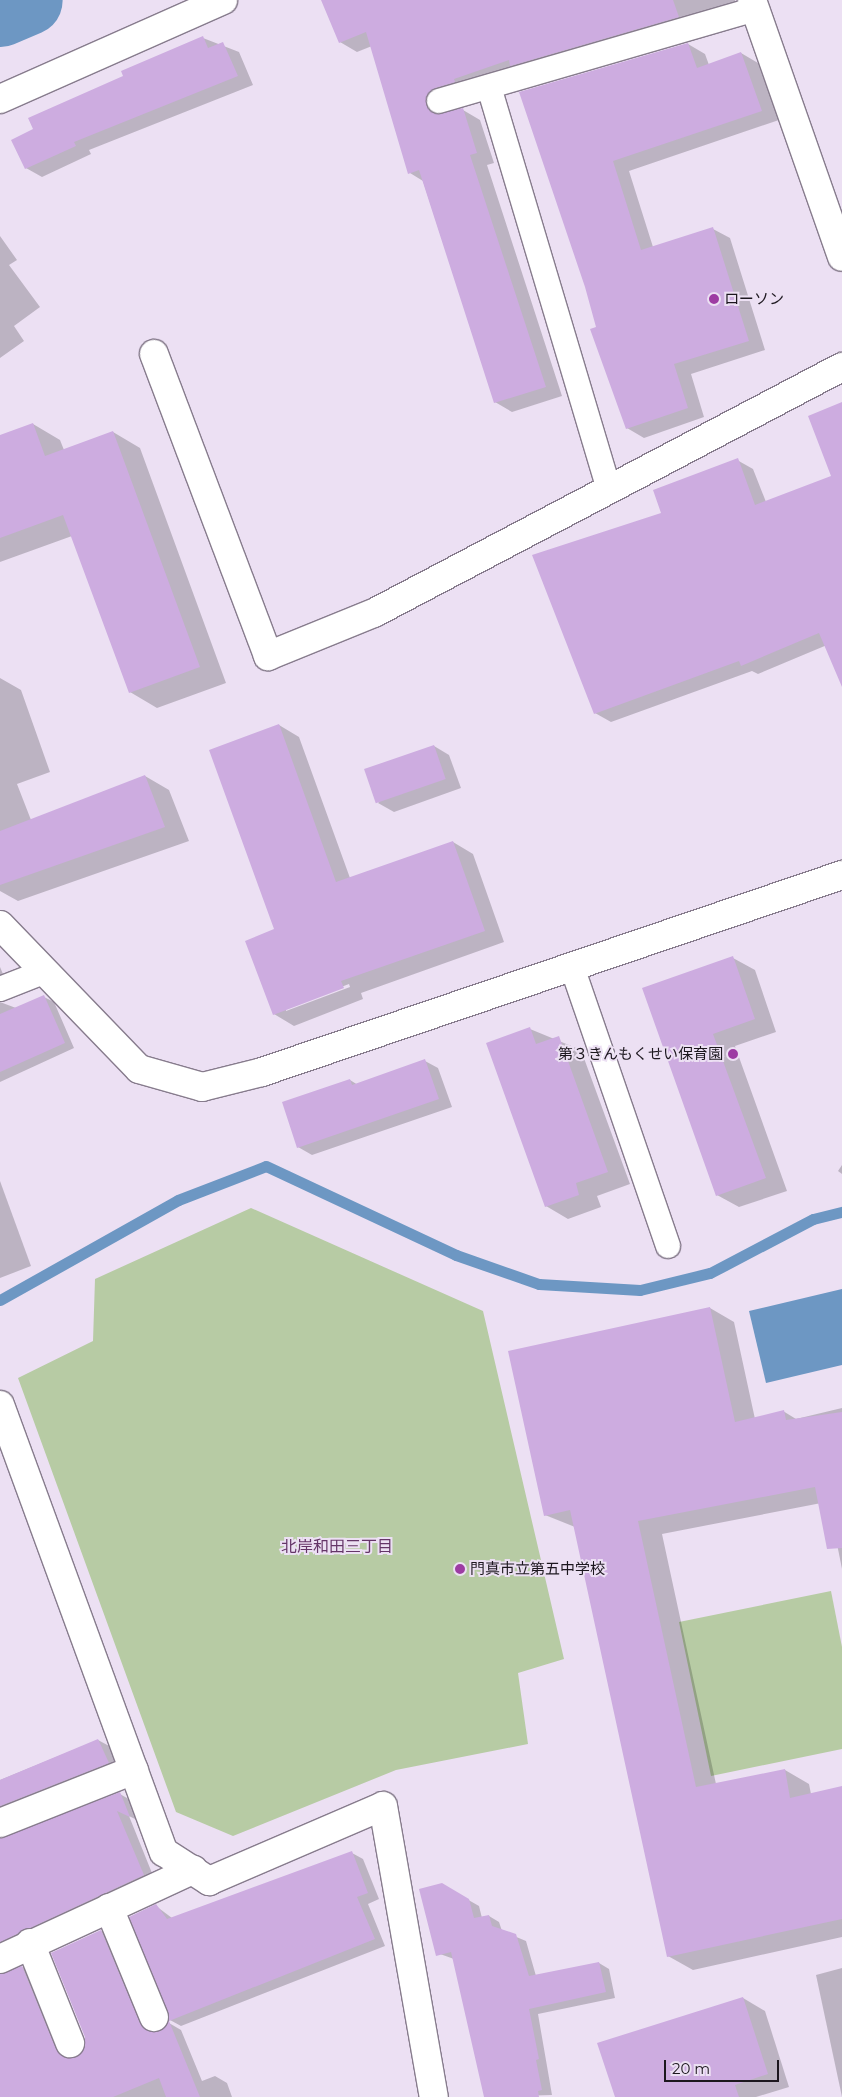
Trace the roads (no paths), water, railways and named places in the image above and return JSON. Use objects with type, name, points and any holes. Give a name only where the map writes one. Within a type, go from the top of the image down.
[{"type":"street","points":[[0,99],[223,0]]},
{"type":"street","points":[[754,5],[842,257]]},
{"type":"street","points":[[154,354],[268,656],[374,613],[842,367]]},
{"type":"street","points":[[0,925],[139,1069],[202,1087],[262,1072],[842,875]]},
{"type":"street","points":[[0,1405],[164,1852],[209,1881],[383,1806],[434,2097]]},
{"type":"street","points":[[0,1823],[134,1770]]},
{"type":"street","points":[[0,1959],[192,1870]]},
{"type":"street","points":[[109,1908],[154,2017]]},
{"type":"street","points":[[30,1944],[70,2043]]},
{"type":"lane","points":[[439,101],[754,5]]},
{"type":"lane","points":[[489,87],[609,489]]},
{"type":"lane","points":[[572,967],[668,1246]]},
{"type":"lane","points":[[0,989],[46,971]]},
{"type":"water","points":[[842,1289],[842,1365],[766,1383],[749,1311]]},
{"type":"waterway","points":[[0,12],[28,0]]},
{"type":"waterway","points":[[0,1300],[178,1200],[266,1166],[456,1255],[539,1284],[640,1290],[710,1273],[813,1219],[842,1212]]},
{"type":"place","name":"ローソン","points":[[714,299]]},
{"type":"place","name":"第３きんもくせい保育園","points":[[733,1054]]},
{"type":"place","name":"門真市立第五中学校","points":[[460,1569]]},
{"type":"district","name":"北岸和田三丁目","points":[[337,1547]]}]
